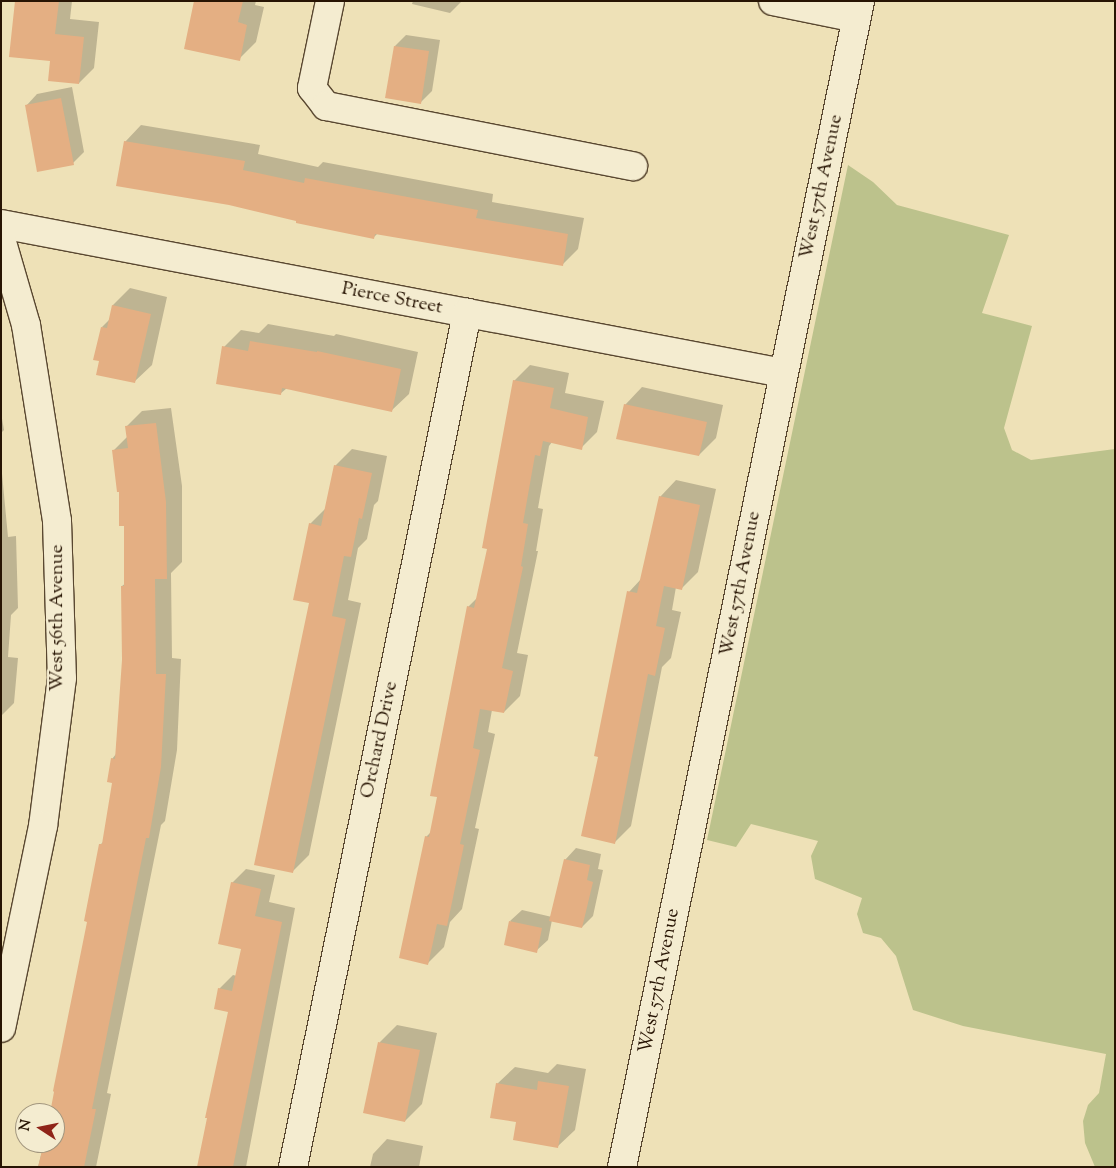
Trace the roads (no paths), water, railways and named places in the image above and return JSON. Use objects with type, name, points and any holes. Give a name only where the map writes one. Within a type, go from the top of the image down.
[{"type":"street","points":[[330,1],[312,88],[326,106],[632,166]]},
{"type":"street","points":[[773,1],[858,10]]},
{"type":"street","name":"West 57th Avenue","points":[[622,1167],[858,10]]},
{"type":"street","name":"Pierce Street","points":[[1,224],[784,373]]},
{"type":"street","name":"West 56th Avenue","points":[[1,239],[26,325],[57,521],[62,678],[43,826],[1,1028]]},
{"type":"street","name":"Orchard Drive","points":[[293,1167],[467,313]]}]
